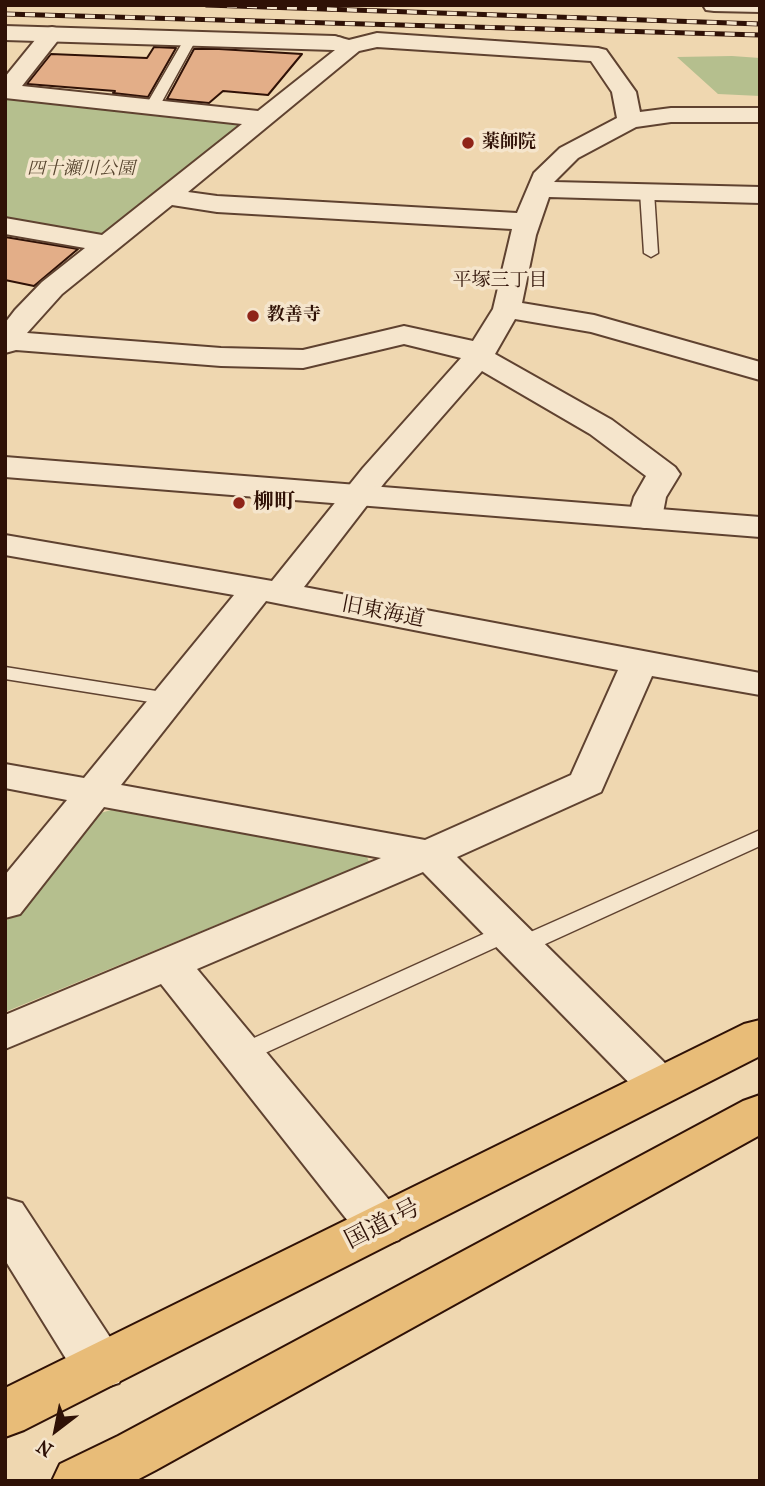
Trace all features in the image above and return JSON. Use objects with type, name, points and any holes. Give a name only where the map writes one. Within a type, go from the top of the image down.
[{"type":"highway","name":"国道1号","points":[[5,1414],[760,1036]]},
{"type":"highway","points":[[80,1481],[137,1453],[760,1113]]},
{"type":"street","points":[[714,5],[753,6]]},
{"type":"street","points":[[5,33],[341,45],[377,40],[598,55],[624,92],[630,121]]},
{"type":"street","points":[[5,91],[52,34]]},
{"type":"street","points":[[6,341],[52,288],[348,51],[341,45]]},
{"type":"street","points":[[5,91],[262,120]]},
{"type":"street","points":[[5,904],[169,699],[358,496],[479,356],[507,309],[523,235],[543,178],[569,153],[630,121],[671,115],[760,115]]},
{"type":"street","points":[[538,189],[760,195]]},
{"type":"street","points":[[167,196],[217,204],[528,222]]},
{"type":"street","points":[[5,226],[107,244]]},
{"type":"street","points":[[507,309],[594,324],[760,372]]},
{"type":"street","points":[[6,341],[221,357],[303,359],[404,335],[464,348],[601,427],[664,474],[650,497],[645,518]]},
{"type":"street","points":[[5,467],[760,527]]},
{"type":"street","name":"旧東海道","points":[[5,545],[269,591],[760,684]]},
{"type":"street","points":[[5,1033],[429,854],[587,783],[639,663]]},
{"type":"street","points":[[5,776],[429,854],[660,1086]]},
{"type":"street","points":[[169,964],[381,1226]]},
{"type":"street","points":[[5,1217],[100,1367]]},
{"type":"lane","points":[[152,107],[191,38]]},
{"type":"lane","points":[[647,192],[652,253]]},
{"type":"lane","points":[[5,673],[169,699]]},
{"type":"lane","points":[[243,1053],[760,837]]},
{"type":"green space","points":[[677,57],[760,58],[760,96],[718,94]]},
{"type":"green space","name":"四十瀬川公園","points":[[5,96],[245,124],[104,235],[96,238],[5,222]]},
{"type":"green space","points":[[111,810],[366,854],[369,862],[5,1012],[5,923],[90,816]]},
{"type":"building","points":[[154,47],[176,48],[148,97],[113,93],[115,91],[27,84],[51,54],[147,58]]},
{"type":"building","points":[[194,49],[302,54],[268,95],[223,91],[209,103],[167,99]]},
{"type":"building","points":[[5,237],[78,249],[34,286],[5,280]]},
{"type":"railway","points":[[207,5],[760,24]]},
{"type":"railway","points":[[5,14],[760,35]]},
{"type":"place","name":"薬師院","points":[[468,143]]},
{"type":"place","name":"教善寺","points":[[253,316]]},
{"type":"place","name":"柳町","points":[[239,503]]},
{"type":"district","name":"平塚三丁目","points":[[500,281]]}]
